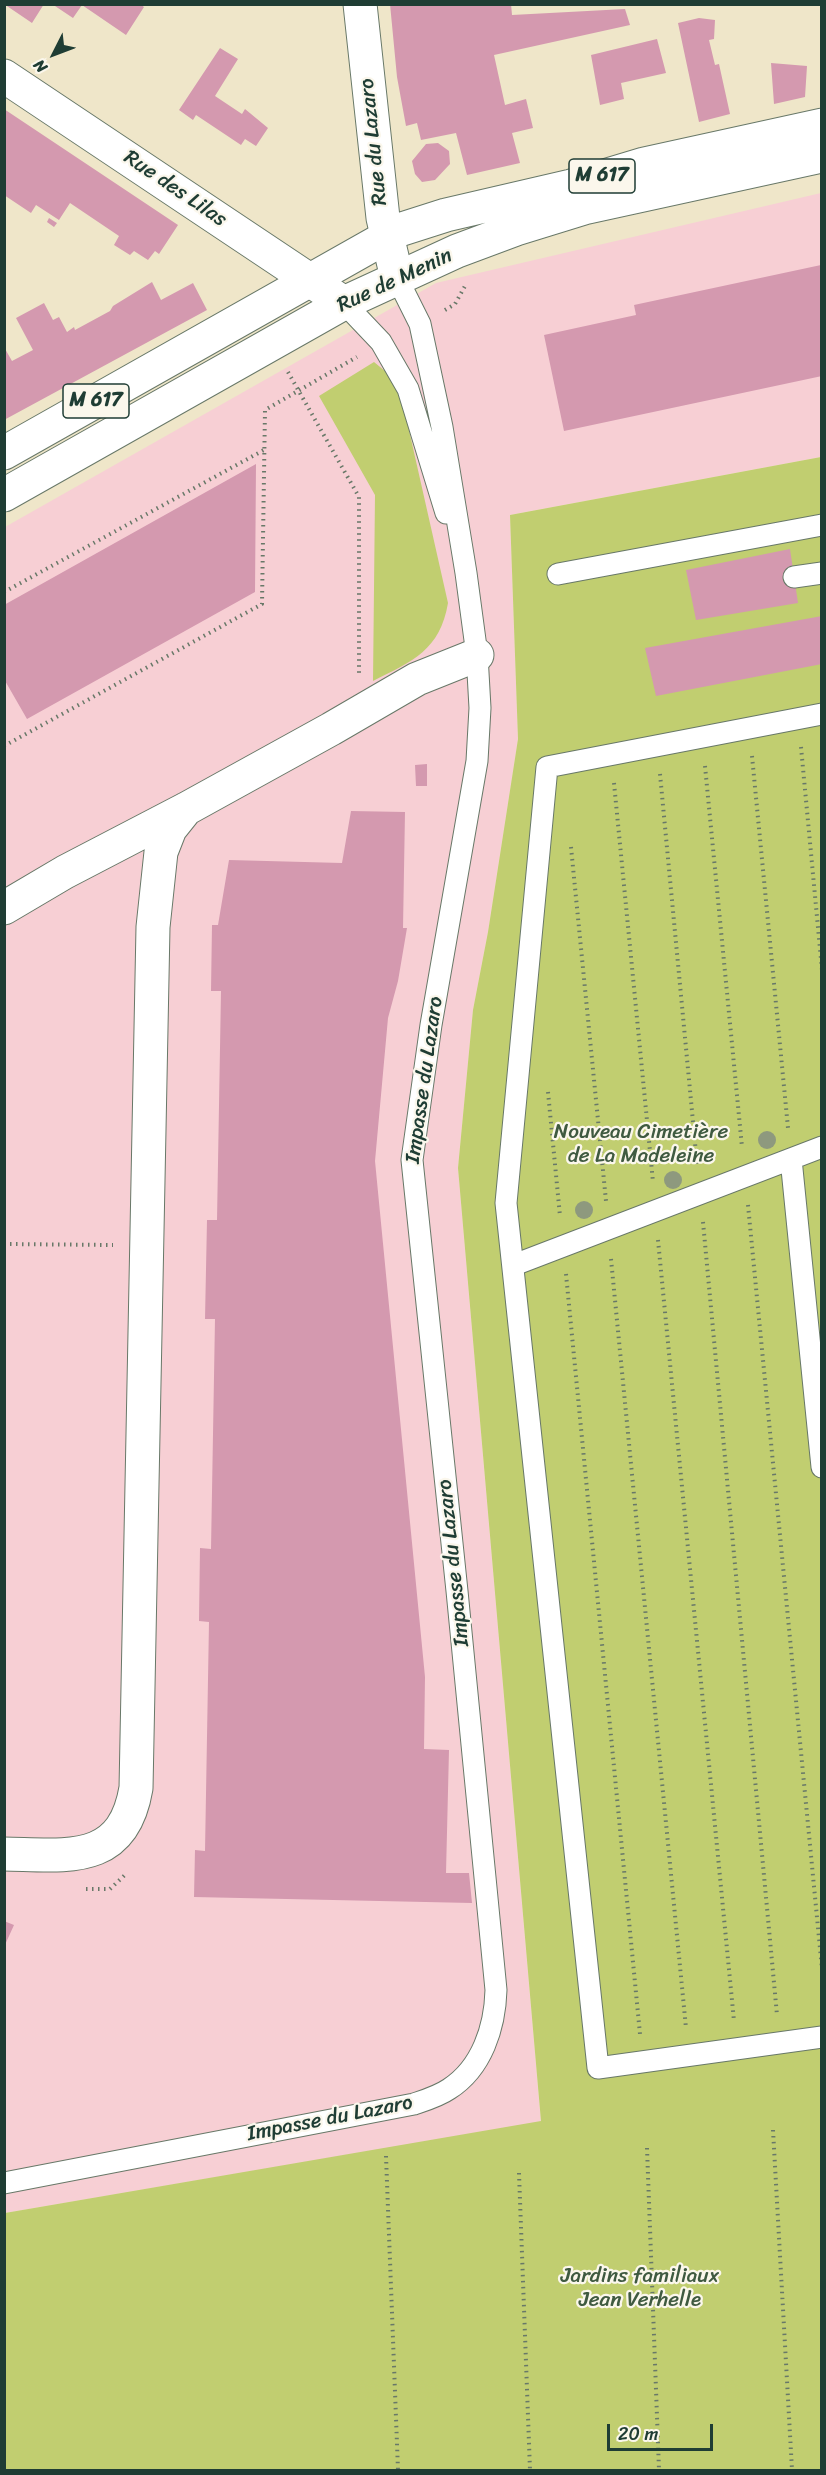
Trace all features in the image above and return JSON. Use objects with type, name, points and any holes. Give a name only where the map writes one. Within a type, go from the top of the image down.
[{"type":"street","name":"Rue du Lazaro","points":[[360,4],[376,168],[386,237],[397,278]]},
{"type":"street","name":"Rue des Lilas","points":[[4,76],[344,303]]},
{"type":"street","name":"Rue de Menin","points":[[4,453],[386,237],[410,226],[446,214],[571,186],[655,162],[822,125]]},
{"type":"street","name":"Rue de Menin","points":[[4,495],[344,303],[488,239],[584,208],[822,156]]},
{"type":"street","points":[[4,908],[65,872],[186,810],[417,679],[477,655]]},
{"type":"street","points":[[4,1854],[70,1855],[100,1846],[122,1829],[133,1803],[136,1788],[153,927],[161,852],[170,829],[186,810]]},
{"type":"lane","points":[[397,278],[420,324],[442,427],[466,573]]},
{"type":"lane","points":[[344,303],[381,342],[408,389],[425,450],[466,573]]},
{"type":"lane","points":[[558,574],[822,525]]},
{"type":"lane","name":"Impasse du Lazaro","points":[[4,2182],[414,2104],[448,2090],[460,2080],[481,2053],[494,2021],[496,1990],[459,1602],[412,1160],[431,1025],[478,752],[480,708],[477,655],[466,573]]},
{"type":"lane","points":[[794,578],[822,573]]},
{"type":"lane","points":[[822,714],[547,767],[507,1203],[598,2068],[822,2037]]},
{"type":"lane","points":[[514,1266],[822,1147]]},
{"type":"lane","points":[[791,1159],[822,1467]]},
{"type":"path","points":[[420,324],[455,304],[470,277]]},
{"type":"path","points":[[4,746],[262,604],[265,410],[381,342]]},
{"type":"path","points":[[285,367],[359,497],[359,713]]},
{"type":"path","points":[[4,592],[264,450]]},
{"type":"path","points":[[798,719],[822,970]]},
{"type":"path","points":[[750,728],[791,1159]]},
{"type":"path","points":[[703,737],[822,1969]]},
{"type":"path","points":[[658,746],[780,2043]]},
{"type":"path","points":[[611,755],[737,2048]]},
{"type":"path","points":[[570,836],[688,2055]]},
{"type":"path","points":[[547,1083],[642,2062]]},
{"type":"path","points":[[4,1244],[147,1246]]},
{"type":"path","points":[[75,1888],[110,1889],[133,1868]]},
{"type":"path","points":[[773,2130],[792,2470]]},
{"type":"path","points":[[647,2148],[658,2470]]},
{"type":"path","points":[[386,2156],[398,2470]]},
{"type":"path","points":[[519,2173],[530,2470]]},
{"type":"shaded area","points":[[821,193],[821,457],[510,515],[518,739],[488,932],[473,1010],[458,1168],[541,2122],[5,2213],[5,527],[436,283]]},
{"type":"green space","points":[[374,362],[391,376],[404,408],[448,603],[439,632],[431,643],[412,660],[373,681],[375,495],[319,396]]},
{"type":"green space","name":"Nouveau Cimetière de La Madeleine","points":[[821,457],[821,2470],[5,2470],[5,2213],[541,2121],[458,1168],[473,1010],[488,932],[518,739],[510,515]]},
{"type":"building","points":[[4,4],[44,4],[32,23]]},
{"type":"building","points":[[52,4],[140,4],[144,7],[126,35],[82,5],[73,18]]},
{"type":"building","points":[[390,4],[511,4],[512,15],[625,9],[630,25],[494,55],[505,105],[526,99],[533,128],[512,133],[520,163],[467,175],[456,133],[421,140],[417,123],[406,126],[397,77]]},
{"type":"building","points":[[699,18],[715,20],[714,39],[709,40],[715,65],[719,64],[730,114],[699,122],[678,23]]},
{"type":"building","points":[[657,39],[666,73],[621,83],[624,99],[600,105],[591,55]]},
{"type":"building","points":[[220,48],[238,59],[215,96],[242,114],[245,109],[268,128],[256,146],[245,139],[241,145],[196,115],[193,120],[179,110]]},
{"type":"building","points":[[771,63],[807,66],[805,97],[774,104]]},
{"type":"building","points":[[4,109],[178,225],[159,254],[155,251],[148,260],[134,251],[130,255],[114,245],[119,236],[70,203],[59,220],[36,205],[31,213],[4,195]]},
{"type":"building","points":[[438,143],[449,151],[450,164],[435,180],[422,182],[415,174],[412,161],[426,144]]},
{"type":"building","points":[[49,218],[57,223],[54,227],[47,222]]},
{"type":"building","points":[[821,265],[822,376],[564,431],[544,335],[636,315],[634,305]]},
{"type":"building","points":[[152,282],[161,300],[193,283],[207,310],[4,420],[4,347],[12,361],[33,350],[16,318],[44,303],[53,320],[59,317],[67,332],[74,327],[75,330],[110,311],[113,306]]},
{"type":"building","points":[[256,464],[255,592],[27,719],[4,679],[4,605]]},
{"type":"building","points":[[790,549],[798,603],[696,620],[686,570]]},
{"type":"building","points":[[822,616],[822,664],[656,696],[645,648]]},
{"type":"building","points":[[427,764],[427,786],[416,786],[415,765]]},
{"type":"building","points":[[351,811],[405,812],[403,928],[407,928],[398,981],[388,1018],[375,1161],[425,1677],[424,1749],[449,1750],[446,1873],[469,1873],[472,1903],[194,1897],[195,1850],[205,1851],[209,1622],[199,1621],[200,1548],[211,1549],[215,1319],[205,1319],[207,1220],[217,1220],[221,991],[211,991],[212,925],[218,925],[229,860],[342,863]]},
{"type":"building","points":[[4,1921],[14,1925],[4,1947]]},
{"type":"park label","name":"Jardins familiaux Jean Verhelle","points":[[640,2289]]}]
